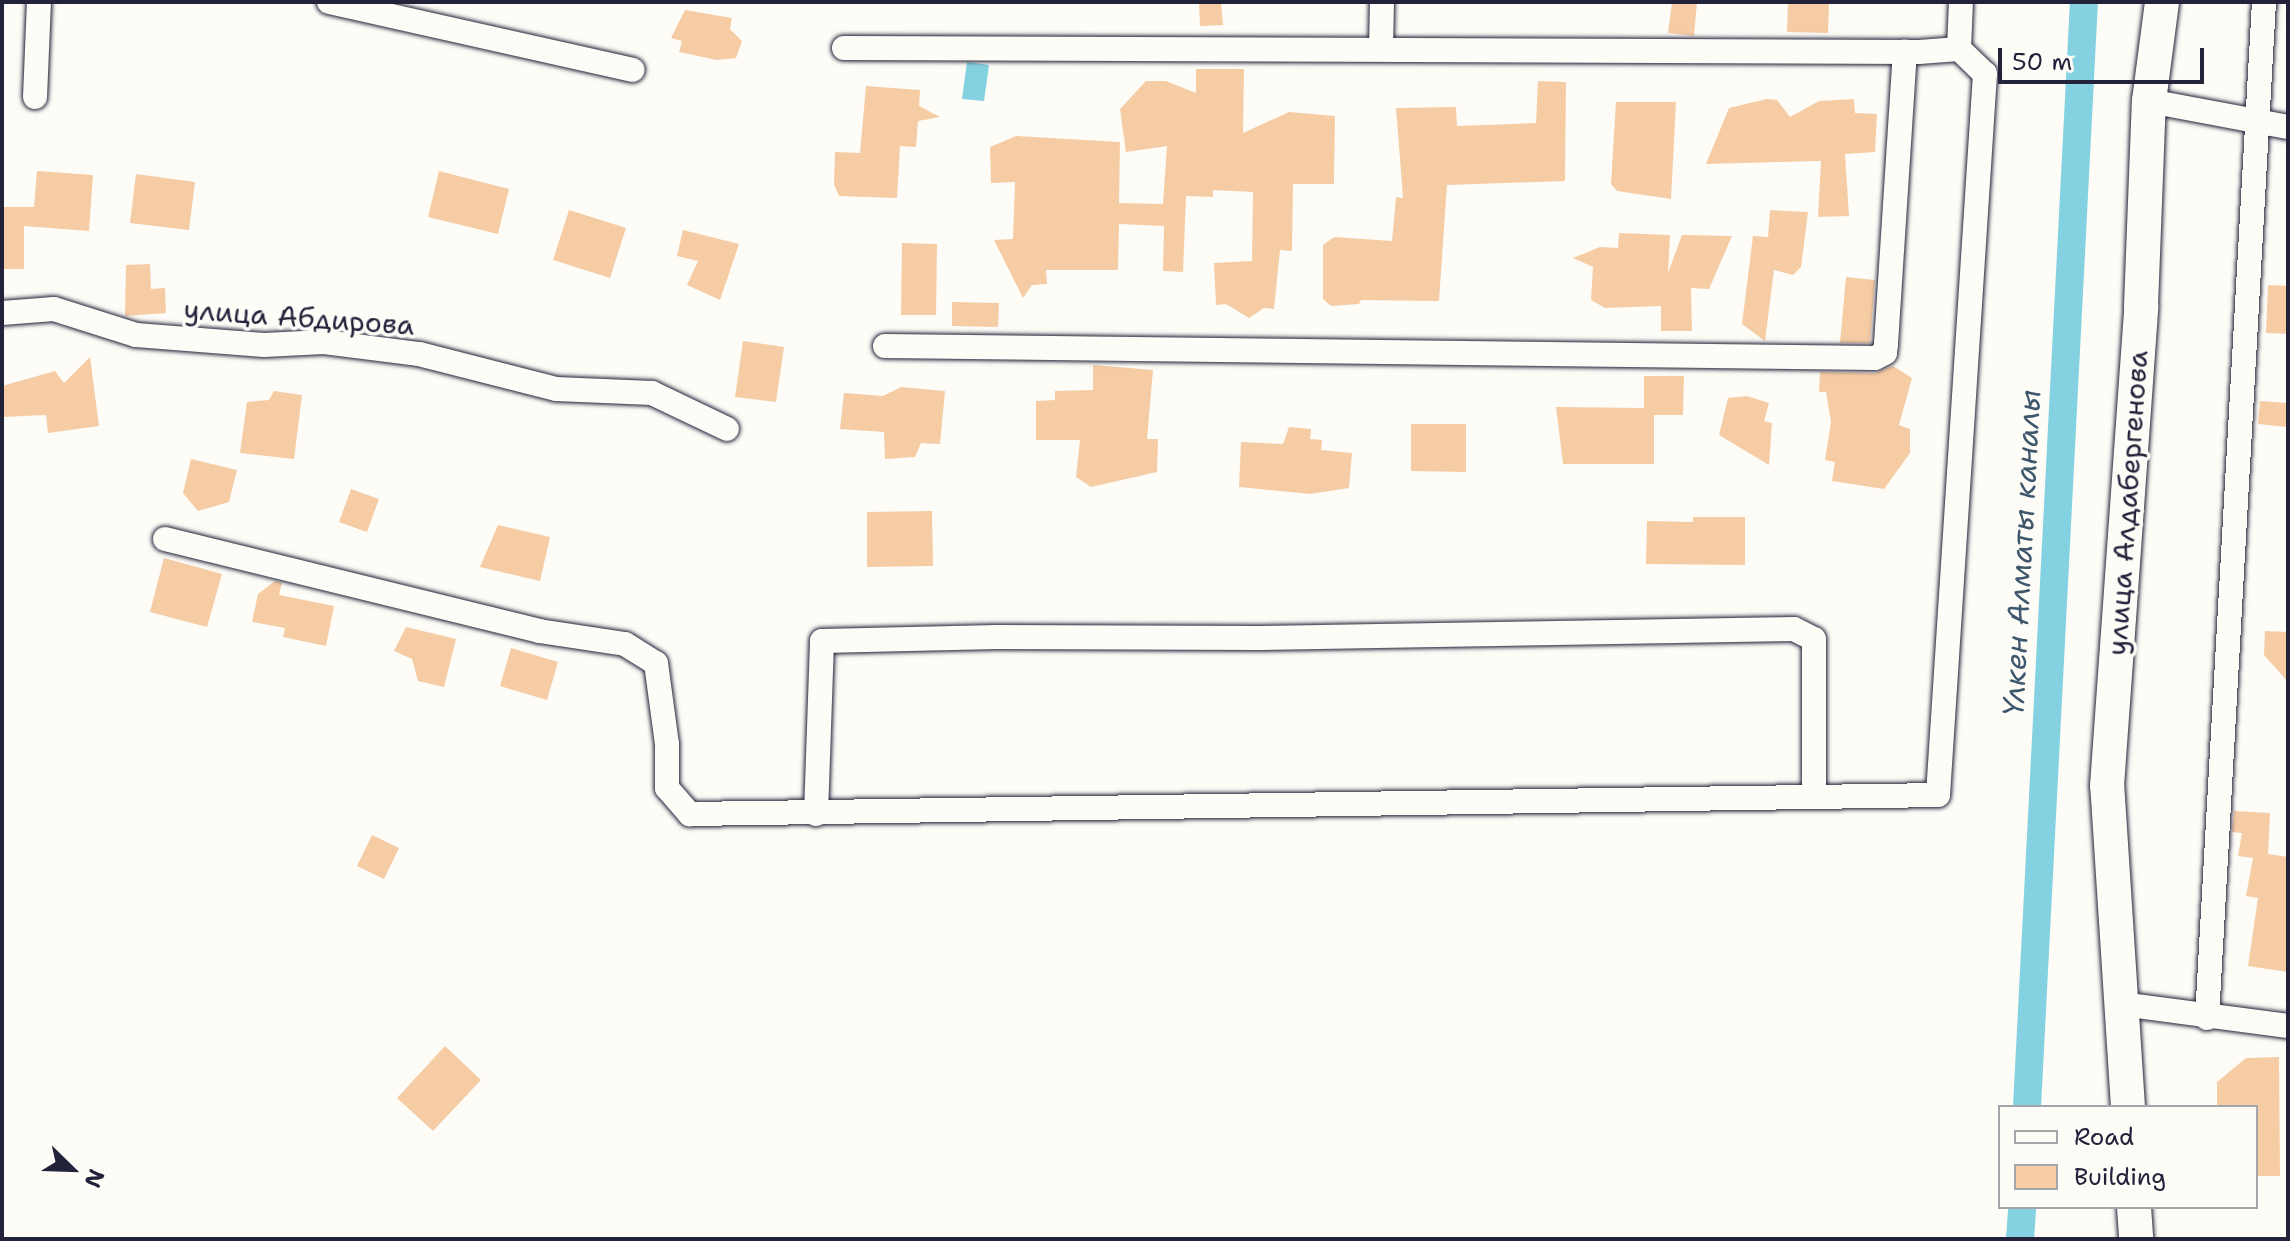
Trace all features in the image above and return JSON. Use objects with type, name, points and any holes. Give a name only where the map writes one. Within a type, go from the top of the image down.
[{"type":"main road","name":"улица Алдабергенова","points":[[2128,1105],[2107,786],[2141,306],[2149,101],[2162,2]]},
{"type":"main road","points":[[2134,1209],[2136,1239]]},
{"type":"street","points":[[35,97],[39,2]]},
{"type":"street","points":[[329,2],[632,70]]},
{"type":"street","points":[[1381,49],[1382,2]]},
{"type":"street","points":[[1959,49],[1961,2]]},
{"type":"street","points":[[2207,1018],[2264,2]]},
{"type":"street","points":[[165,539],[539,631],[625,644],[656,663],[667,744],[667,788],[690,814],[1938,795],[1985,74],[1959,49],[1905,52],[844,48]]},
{"type":"street","points":[[885,346],[1875,358],[1885,353],[1886,344],[1905,52]]},
{"type":"street","points":[[2149,101],[2255,124],[2288,127]]},
{"type":"street","name":"улица Абдирова","points":[[2,313],[54,309],[136,335],[264,345],[324,342],[419,354],[556,389],[652,393],[727,429]]},
{"type":"street","points":[[816,814],[822,641],[997,637],[1260,638],[1794,629],[1814,639],[1818,747],[1814,797]]},
{"type":"street","points":[[2121,1004],[2207,1018],[2288,1026]]},
{"type":"water","points":[[967,62],[989,65],[984,101],[962,99]]},
{"type":"building","points":[[1199,2],[1221,2],[1223,25],[1200,26]]},
{"type":"building","points":[[1672,2],[1697,2],[1694,36],[1668,33]]},
{"type":"building","points":[[1788,2],[1829,2],[1828,33],[1787,32]]},
{"type":"building","points":[[685,10],[732,18],[730,29],[742,41],[736,58],[717,60],[679,52],[682,41],[671,38]]},
{"type":"building","points":[[1196,69],[1244,69],[1243,133],[1289,112],[1335,116],[1334,184],[1293,184],[1292,251],[1280,250],[1274,309],[1264,308],[1249,318],[1226,304],[1216,305],[1214,263],[1252,261],[1253,192],[1213,190],[1213,197],[1186,196],[1183,272],[1163,271],[1164,226],[1119,224],[1118,270],[1046,270],[1047,284],[1032,285],[1023,298],[994,240],[1013,239],[1015,182],[991,183],[990,147],[1016,136],[1120,142],[1119,203],[1163,204],[1167,146],[1126,152],[1120,109],[1146,81],[1166,81],[1196,93]]},
{"type":"building","points":[[1538,81],[1566,82],[1565,181],[1447,185],[1439,301],[1361,300],[1359,304],[1331,306],[1323,299],[1323,245],[1334,237],[1392,241],[1396,197],[1403,198],[1396,108],[1456,107],[1457,126],[1536,123]]},
{"type":"building","points":[[866,86],[920,90],[919,106],[940,117],[918,121],[916,147],[900,146],[897,198],[839,196],[834,185],[835,152],[860,153]]},
{"type":"building","points":[[1767,99],[1777,100],[1790,117],[1819,101],[1854,99],[1855,113],[1877,114],[1875,152],[1845,154],[1849,216],[1818,217],[1821,161],[1706,164],[1729,108]]},
{"type":"building","points":[[1616,102],[1676,102],[1671,199],[1617,191],[1611,184]]},
{"type":"building","points":[[37,171],[93,175],[89,231],[24,226],[24,269],[2,269],[2,207],[34,207]]},
{"type":"building","points":[[439,171],[509,189],[498,234],[428,217]]},
{"type":"building","points":[[136,174],[195,182],[189,230],[130,223]]},
{"type":"building","points":[[569,210],[626,228],[610,278],[553,260]]},
{"type":"building","points":[[1770,210],[1808,212],[1801,267],[1793,275],[1774,270],[1765,341],[1742,324],[1753,236],[1768,237]]},
{"type":"building","points":[[683,230],[739,244],[720,300],[687,285],[698,261],[677,256]]},
{"type":"building","points":[[1619,233],[1670,235],[1668,273],[1682,235],[1732,236],[1709,289],[1691,288],[1692,331],[1661,331],[1661,306],[1605,308],[1591,300],[1593,267],[1573,258],[1600,247],[1618,248]]},
{"type":"building","points":[[902,243],[937,244],[936,315],[901,315]]},
{"type":"building","points":[[150,264],[151,289],[165,288],[166,313],[125,316],[126,265]]},
{"type":"building","points":[[1846,277],[1875,280],[1870,343],[1840,343]]},
{"type":"building","points":[[2268,285],[2288,286],[2288,334],[2266,333]]},
{"type":"building","points":[[952,302],[999,303],[998,327],[952,326]]},
{"type":"building","points":[[743,341],[784,347],[776,402],[735,397]]},
{"type":"building","points":[[90,357],[99,426],[48,433],[46,415],[2,417],[2,386],[55,371],[64,383]]},
{"type":"building","points":[[1093,365],[1153,370],[1147,439],[1158,439],[1157,472],[1091,487],[1076,477],[1080,440],[1036,440],[1036,401],[1055,400],[1055,391],[1093,390]]},
{"type":"building","points":[[1893,366],[1912,378],[1899,425],[1910,429],[1910,453],[1884,489],[1832,481],[1835,462],[1825,460],[1831,422],[1826,392],[1819,392],[1820,372],[1875,373]]},
{"type":"building","points":[[1644,376],[1684,376],[1683,415],[1654,415],[1654,464],[1563,464],[1556,407],[1644,408]]},
{"type":"building","points":[[901,387],[945,391],[940,444],[921,443],[915,457],[885,459],[884,432],[840,429],[844,393],[883,396]]},
{"type":"building","points":[[274,391],[302,395],[294,459],[240,453],[247,402],[269,400]]},
{"type":"building","points":[[1747,396],[1769,403],[1764,421],[1772,423],[1769,465],[1719,435],[1728,398]]},
{"type":"building","points":[[2260,401],[2288,403],[2288,427],[2258,424]]},
{"type":"building","points":[[1411,424],[1466,424],[1466,472],[1411,471]]},
{"type":"building","points":[[1289,427],[1311,429],[1310,439],[1322,440],[1321,450],[1352,453],[1349,488],[1310,494],[1239,487],[1241,442],[1283,444]]},
{"type":"building","points":[[191,459],[237,470],[229,502],[198,511],[183,493]]},
{"type":"building","points":[[351,489],[379,499],[367,532],[339,522]]},
{"type":"building","points":[[932,511],[933,566],[867,567],[867,512]]},
{"type":"building","points":[[1693,517],[1745,517],[1745,565],[1646,564],[1647,521],[1693,522]]},
{"type":"building","points":[[498,525],[550,537],[540,581],[480,567]]},
{"type":"building","points":[[164,558],[222,574],[207,627],[150,612]]},
{"type":"building","points":[[275,581],[282,583],[279,595],[334,606],[326,646],[283,637],[285,628],[252,622],[258,594]]},
{"type":"building","points":[[406,627],[456,639],[444,687],[418,681],[412,659],[394,651]]},
{"type":"building","points":[[2265,631],[2288,632],[2288,682],[2264,655]]},
{"type":"building","points":[[511,648],[558,662],[547,700],[500,686]]},
{"type":"building","points":[[2234,811],[2270,813],[2268,854],[2288,857],[2288,972],[2248,966],[2258,898],[2246,896],[2253,858],[2238,856],[2242,833],[2232,832]]},
{"type":"building","points":[[372,835],[399,848],[384,879],[357,866]]},
{"type":"building","points":[[445,1046],[481,1080],[433,1131],[397,1098]]},
{"type":"building","points":[[2279,1057],[2280,1176],[2258,1176],[2258,1105],[2217,1105],[2217,1082],[2246,1058]]},
{"type":"waterway","name":"Үлкен Алматы каналы","points":[[2027,1105],[2084,2]]},
{"type":"waterway","name":"Үлкен Алматы каналы","points":[[2020,1239],[2022,1209]]}]
